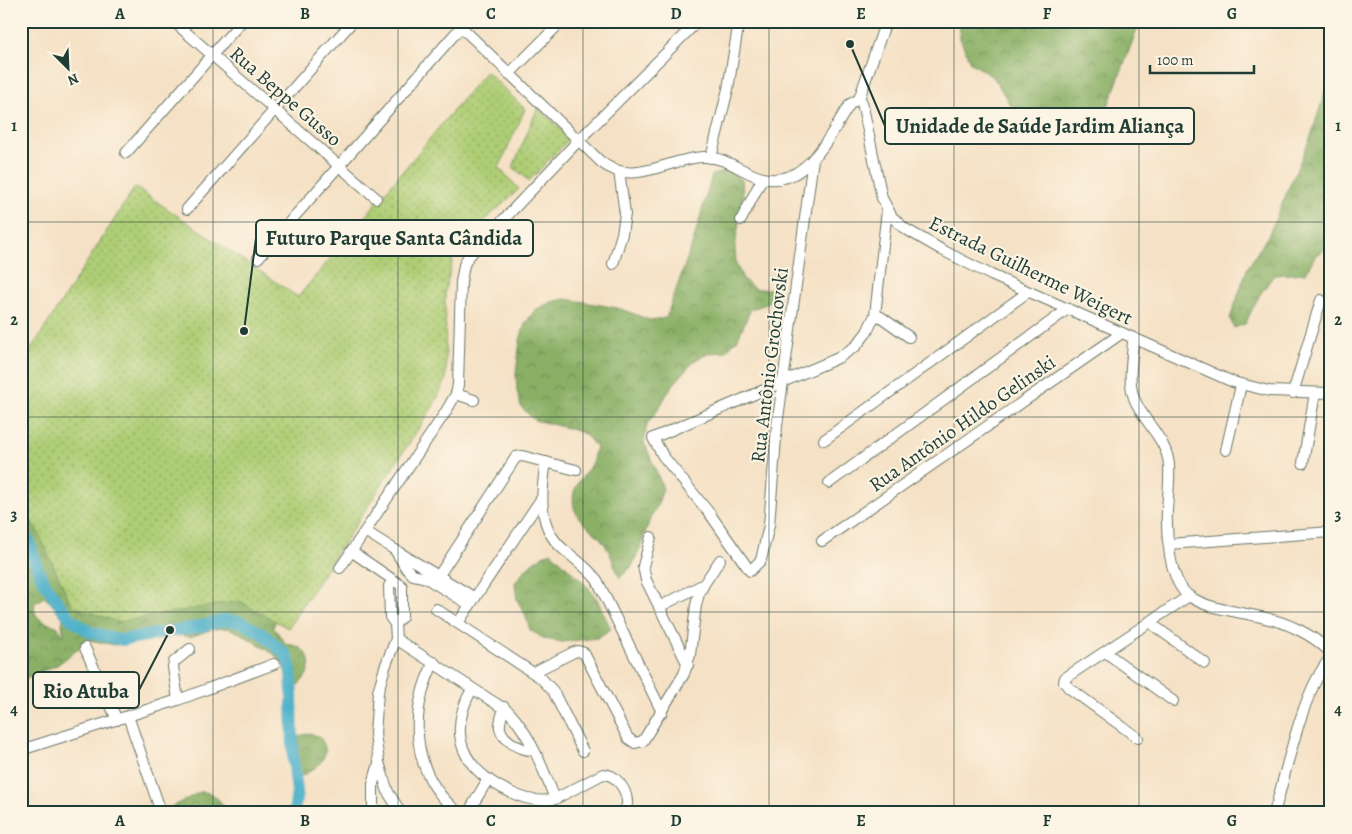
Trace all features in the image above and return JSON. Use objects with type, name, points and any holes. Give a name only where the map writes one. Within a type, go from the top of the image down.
[{"type":"street","name":"Rua Beppe Gusso","points":[[174,21],[376,198]]},
{"type":"street","points":[[126,153],[242,21]]},
{"type":"street","points":[[188,209],[353,21]]},
{"type":"street","points":[[510,74],[562,21]]},
{"type":"street","points":[[684,21],[686,33]]},
{"type":"street","points":[[340,568],[456,394],[459,369],[461,282],[464,265],[473,251],[579,140],[698,21]]},
{"type":"street","points":[[711,158],[728,89],[739,21]]},
{"type":"street","points":[[258,258],[339,166],[458,24],[605,165],[628,173],[648,171],[691,159],[711,158],[762,179],[775,180],[791,176],[807,166],[850,104],[859,99],[886,21]]},
{"type":"street","name":"Estrada Guilherme Weigert","points":[[859,99],[862,102],[878,179],[888,210],[898,222],[920,238],[1028,292],[1241,385],[1270,392],[1331,392]]},
{"type":"street","name":"Rua Antônio Grochovski","points":[[783,382],[652,438],[663,456],[710,514],[750,572],[762,560],[770,524],[777,426],[783,382],[813,159]]},
{"type":"street","points":[[614,264],[625,214],[619,171]]},
{"type":"street","points":[[741,220],[762,179]]},
{"type":"street","points":[[783,382],[848,352],[862,340],[875,315],[888,210]]},
{"type":"street","points":[[824,440],[1028,292]]},
{"type":"street","points":[[1293,393],[1321,300]]},
{"type":"street","points":[[829,483],[1068,309]]},
{"type":"street","points":[[875,315],[910,337]]},
{"type":"street","name":"Rua Antônio Hildo Gelinski","points":[[822,541],[1122,333]]},
{"type":"street","points":[[1133,338],[1130,381],[1134,396],[1141,412],[1164,446],[1168,459],[1167,524],[1169,544],[1179,586],[1189,596],[1223,609],[1281,623],[1319,640],[1331,653]]},
{"type":"street","points":[[1226,450],[1241,385]]},
{"type":"street","points":[[1303,463],[1315,393]]},
{"type":"street","points":[[456,394],[474,400]]},
{"type":"street","points":[[436,580],[514,459],[522,456],[576,470]]},
{"type":"street","points":[[546,462],[541,499],[544,518],[554,538],[562,548],[585,566],[597,580],[662,712]]},
{"type":"street","points":[[458,623],[541,499]]},
{"type":"street","points":[[365,531],[417,562],[436,580],[472,602]]},
{"type":"street","points":[[1169,544],[1331,532]]},
{"type":"street","points":[[652,537],[644,559],[644,572],[688,665]]},
{"type":"street","points":[[395,550],[413,575],[436,580]]},
{"type":"street","points":[[351,551],[394,580],[390,586],[390,617],[395,624],[396,639],[381,679],[376,705],[375,734],[379,762],[388,792],[401,813]]},
{"type":"street","points":[[534,672],[574,652],[581,651],[584,653],[631,741],[635,743],[646,739],[688,665],[692,648],[696,605],[704,584],[720,560]]},
{"type":"street","points":[[409,572],[411,566],[417,562]]},
{"type":"street","points":[[659,607],[704,584]]},
{"type":"street","points":[[1138,738],[1069,688],[1064,682],[1068,676],[1189,596]]},
{"type":"street","points":[[436,609],[534,672],[552,691],[583,751]]},
{"type":"street","points":[[1149,622],[1206,663]]},
{"type":"street","points":[[396,639],[504,707],[518,722],[555,799]]},
{"type":"street","points":[[85,648],[117,720]]},
{"type":"street","points":[[178,700],[173,667],[174,662],[190,648]]},
{"type":"street","points":[[1105,652],[1173,701]]},
{"type":"street","points":[[1274,813],[1308,698],[1318,674],[1331,657]]},
{"type":"street","points":[[434,662],[425,681],[420,700],[418,721],[419,743],[427,774],[439,794],[458,813]]},
{"type":"street","points":[[21,750],[178,700],[274,664]]},
{"type":"street","points":[[472,688],[462,710],[460,739],[468,758],[476,769],[488,779],[512,793],[529,799],[548,801],[603,774],[609,774],[618,780],[628,800],[623,813]]},
{"type":"street","points":[[504,707],[500,725],[503,735],[524,749],[533,750]]},
{"type":"street","points":[[128,716],[161,812]]},
{"type":"street","points":[[375,811],[374,784],[379,762]]},
{"type":"street","points":[[468,813],[488,779]]},
{"type":"green space","points":[[959,21],[1140,21],[1104,117],[1081,129],[1053,136],[1020,121],[994,78],[970,62],[960,38]]},
{"type":"green space","points":[[486,71],[525,109],[499,168],[519,189],[456,247],[445,291],[446,380],[432,408],[288,628],[239,601],[118,622],[72,606],[39,534],[21,504],[21,365],[135,187],[298,297]]},
{"type":"green space","points":[[1331,73],[1331,245],[1315,256],[1306,273],[1274,275],[1259,296],[1245,324],[1234,328],[1230,319],[1247,269],[1269,234],[1311,136]]},
{"type":"green space","points":[[538,107],[570,138],[529,181],[513,167]]},
{"type":"green space","points":[[727,171],[742,180],[743,197],[735,247],[736,264],[743,279],[755,289],[772,289],[772,298],[767,304],[751,309],[737,340],[725,352],[708,353],[694,361],[671,387],[658,410],[647,424],[644,442],[663,488],[632,566],[620,578],[606,546],[578,517],[573,502],[575,488],[588,470],[596,447],[585,434],[534,420],[521,407],[517,391],[516,374],[520,340],[525,324],[535,310],[551,302],[566,299],[618,308],[650,320],[666,318],[694,239],[712,175]]},
{"type":"green space","points":[[21,493],[222,587],[276,621],[273,627],[287,645],[293,645],[302,650],[310,663],[306,676],[293,690],[282,664],[274,654],[240,633],[228,628],[213,629],[190,637],[174,634],[115,645],[90,640],[57,665],[21,680]],"holes":[[[44,597],[63,618],[64,637],[57,626],[40,619],[35,612],[35,603]]]},
{"type":"green space","points":[[551,552],[587,586],[597,599],[611,629],[597,638],[562,642],[545,639],[530,630],[525,614],[517,600],[515,583],[530,564]]},
{"type":"green space","points":[[310,733],[320,737],[325,747],[325,753],[320,763],[298,778],[299,736]]},
{"type":"green space","points":[[200,792],[214,795],[228,813],[160,813]]},
{"type":"green space","points":[[80,806],[94,807],[110,813],[41,813],[54,809]]},
{"type":"waterway","points":[[21,530],[29,541],[39,573],[57,602],[71,619],[90,632],[122,640],[202,626],[224,620],[241,622],[263,634],[287,656],[291,671],[293,758],[297,792],[294,813]]},
{"type":"place","name":"Unidade de Saúde Jardim Aliança","points":[[850,44]]},
{"type":"place","name":"Futuro Parque Santa Cândida","points":[[244,331]]},
{"type":"place","name":"Rio Atuba","points":[[170,630]]}]
